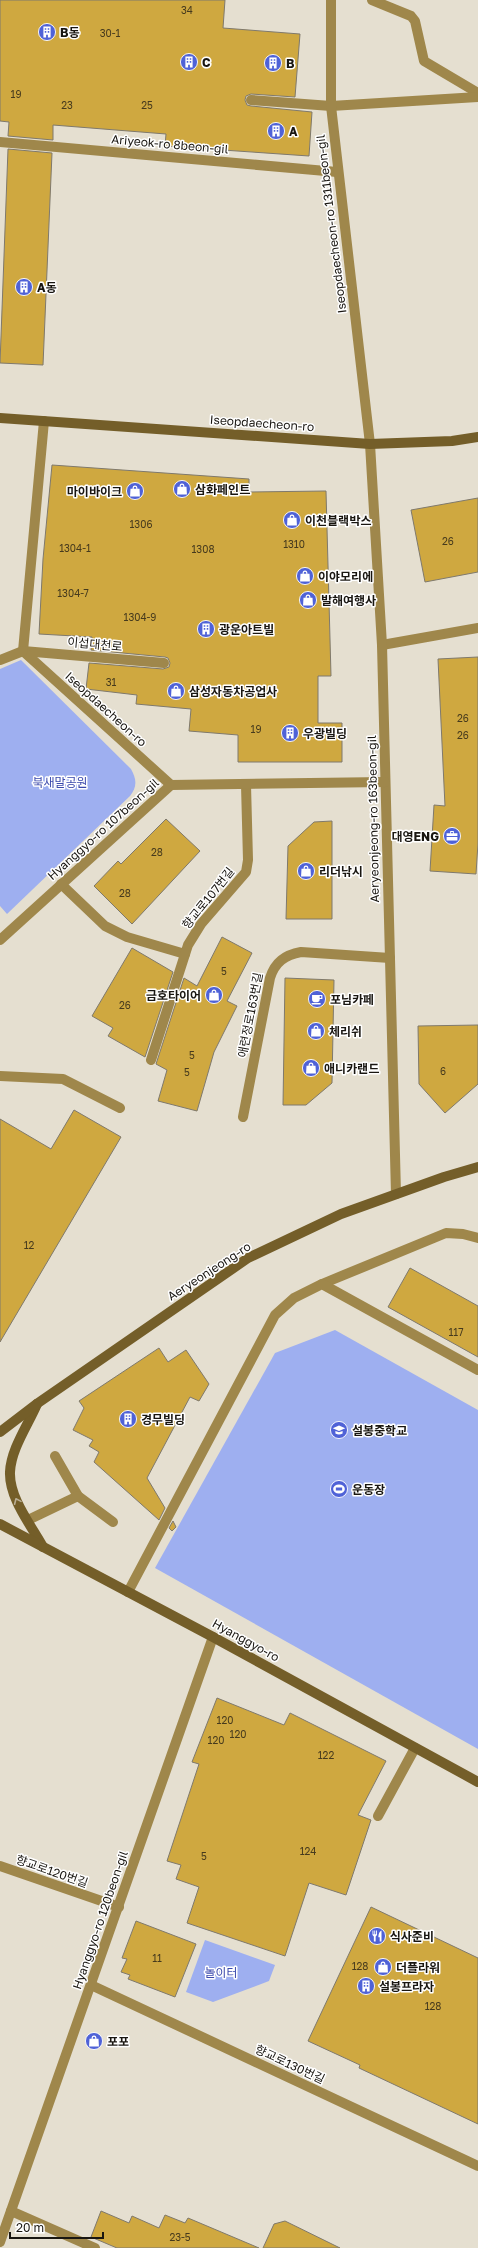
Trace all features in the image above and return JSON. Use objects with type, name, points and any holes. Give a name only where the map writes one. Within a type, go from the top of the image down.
[{"type":"street","name":"Iseopdaecheon-ro 1311beon-gil","points":[[331,0],[331,106],[337,172],[370,444]]},
{"type":"street","points":[[372,0],[411,16],[415,22],[424,61],[478,93]]},
{"type":"street","points":[[251,100],[331,106],[478,97]]},
{"type":"street","name":"Ariyeok-ro 8beon-gil","points":[[0,142],[337,172]]},
{"type":"street","name":"Iseopdaecheon-ro","points":[[0,418],[370,444],[452,441],[478,438]]},
{"type":"street","points":[[0,660],[23,651],[44,421]]},
{"type":"street","name":"Aeryeonjeong-ro 163beon-gil","points":[[370,444],[382,645],[396,1194]]},
{"type":"street","points":[[382,645],[478,628]]},
{"type":"street","name":"Iseopdaecheon-ro","points":[[23,651],[171,785]]},
{"type":"street","name":"이섭대천로","points":[[23,651],[164,663]]},
{"type":"street","name":"Hyanggyo-ro 107beon-gil","points":[[0,940],[171,785],[386,782]]},
{"type":"street","name":"향교로107번길","points":[[151,1060],[188,945],[198,929],[246,872],[248,860],[246,785]]},
{"type":"street","points":[[61,884],[105,926],[127,936],[185,954]]},
{"type":"street","name":"애련정로163번길","points":[[243,1117],[270,978],[276,963],[292,954],[301,952],[390,958]]},
{"type":"street","points":[[0,1076],[63,1079],[120,1108]]},
{"type":"street","name":"Aeryeonjeong-ro","points":[[0,1432],[38,1402],[248,1258],[341,1214],[478,1167]]},
{"type":"street","points":[[128,1592],[275,1315],[294,1298],[322,1284],[446,1233],[463,1234],[478,1238]]},
{"type":"street","points":[[322,1284],[478,1370]]},
{"type":"street","points":[[38,1402],[15,1452],[10,1472],[12,1489],[43,1547]]},
{"type":"street","points":[[55,1456],[78,1496],[114,1522]]},
{"type":"street","points":[[28,1520],[78,1496]]},
{"type":"street","name":"Hyanggyo-ro","points":[[0,1524],[213,1637],[478,1782]]},
{"type":"street","name":"Hyanggyo-ro 120beon-gil","points":[[0,2242],[213,1637]]},
{"type":"street","points":[[378,1816],[415,1748]]},
{"type":"street","name":"향교로120번길","points":[[0,1866],[118,1907]]},
{"type":"street","name":"향교로130번길","points":[[91,1985],[478,2166]]},
{"type":"street","points":[[11,2212],[95,2248]]},
{"type":"green space","name":"북새말공원","points":[[21,660],[131,769],[135,786],[130,796],[7,914],[0,906],[0,669]]},
{"type":"green space","name":"운동장","points":[[335,1330],[478,1410],[478,1749],[155,1568],[275,1353]]},
{"type":"green space","name":"놀이터","points":[[205,1940],[275,1965],[269,1981],[213,2002],[186,1992]]},
{"type":"building","points":[[0,0],[225,0],[223,28],[300,34],[295,97],[251,94],[246,96],[245,100],[247,105],[251,106],[312,112],[309,156],[165,146],[166,134],[53,125],[53,140],[8,136],[9,122],[0,121]]},
{"type":"building","name":"A동","points":[[8,149],[52,153],[43,365],[0,363]]},
{"type":"building","points":[[52,465],[249,479],[249,492],[326,491],[331,676],[318,676],[318,723],[342,723],[342,762],[238,762],[238,735],[189,731],[191,709],[136,704],[137,695],[86,689],[89,663],[163,669],[169,667],[170,663],[168,658],[165,657],[91,650],[92,637],[39,634],[43,559]]},
{"type":"building","points":[[478,498],[478,572],[425,582],[411,510]]},
{"type":"building","points":[[478,657],[478,843],[476,874],[430,871],[434,805],[445,806],[438,659]]},
{"type":"building","points":[[166,819],[200,851],[132,924],[94,886],[118,861],[121,864]]},
{"type":"building","points":[[332,821],[332,919],[286,919],[288,846],[314,822]]},
{"type":"building","points":[[222,937],[252,953],[227,1001],[237,1006],[214,1052],[197,1111],[158,1101],[167,1070],[156,1064],[184,978],[197,986]]},
{"type":"building","points":[[132,948],[173,972],[145,1057],[108,1036],[113,1028],[92,1016]]},
{"type":"building","points":[[285,978],[334,980],[332,1083],[306,1105],[283,1105]]},
{"type":"building","points":[[478,1025],[478,1084],[445,1113],[419,1084],[418,1026]]},
{"type":"building","points":[[74,1110],[121,1137],[0,1342],[0,1119],[51,1149]]},
{"type":"building","points":[[410,1268],[478,1306],[478,1357],[388,1307]]},
{"type":"building","name":"경무빌딩","points":[[159,1348],[168,1362],[186,1350],[209,1384],[199,1401],[190,1397],[147,1478],[165,1508],[159,1520],[94,1462],[99,1452],[89,1446],[93,1440],[73,1430],[84,1408],[79,1401]]},
{"type":"building","points":[[173,1521],[176,1527],[172,1531],[169,1528]]},
{"type":"building","points":[[217,1698],[284,1725],[290,1713],[386,1761],[358,1815],[371,1820],[346,1895],[309,1883],[285,1956],[187,1923],[199,1887],[176,1879],[181,1865],[167,1861],[199,1764],[192,1762]]},
{"type":"building","points":[[371,1907],[478,1958],[478,2124],[359,2068],[360,2065],[308,2041]]},
{"type":"building","points":[[136,1921],[196,1944],[175,1997],[128,1979],[130,1975],[121,1972],[127,1959],[122,1958]]},
{"type":"building","points":[[101,2211],[129,2223],[132,2216],[159,2228],[165,2215],[185,2223],[188,2218],[259,2248],[117,2248],[91,2237]]},
{"type":"building","points":[[285,2221],[340,2248],[263,2248],[274,2224]]},
{"type":"place","name":"B동","points":[[47,32]]},
{"type":"place","name":"C","points":[[189,62]]},
{"type":"place","name":"B","points":[[273,63]]},
{"type":"place","name":"A","points":[[276,131]]},
{"type":"place","name":"A동","points":[[24,287]]},
{"type":"place","name":"삼화페인트","points":[[182,489]]},
{"type":"place","name":"마이바이크","points":[[135,491]]},
{"type":"place","name":"이천블랙박스","points":[[292,520]]},
{"type":"place","name":"이야모리에","points":[[305,576]]},
{"type":"place","name":"발해여행사","points":[[308,600]]},
{"type":"place","name":"광운아트빌","points":[[206,629]]},
{"type":"place","name":"삼성자동차공업사","points":[[176,691]]},
{"type":"place","name":"우광빌딩","points":[[290,733]]},
{"type":"place","name":"대영ENG","points":[[452,836]]},
{"type":"place","name":"리더낚시","points":[[306,871]]},
{"type":"place","name":"금호타이어","points":[[214,995]]},
{"type":"place","name":"포님카페","points":[[317,999]]},
{"type":"place","name":"체리쉬","points":[[316,1031]]},
{"type":"place","name":"애니카랜드","points":[[311,1068]]},
{"type":"place","name":"경무빌딩","points":[[128,1419]]},
{"type":"place","name":"설봉중학교","points":[[339,1430]]},
{"type":"place","name":"운동장","points":[[339,1489]]},
{"type":"place","name":"식사준비","points":[[377,1936]]},
{"type":"place","name":"더플라워","points":[[383,1967]]},
{"type":"place","name":"설봉프라자","points":[[366,1986]]},
{"type":"place","name":"포포","points":[[94,2041]]}]
